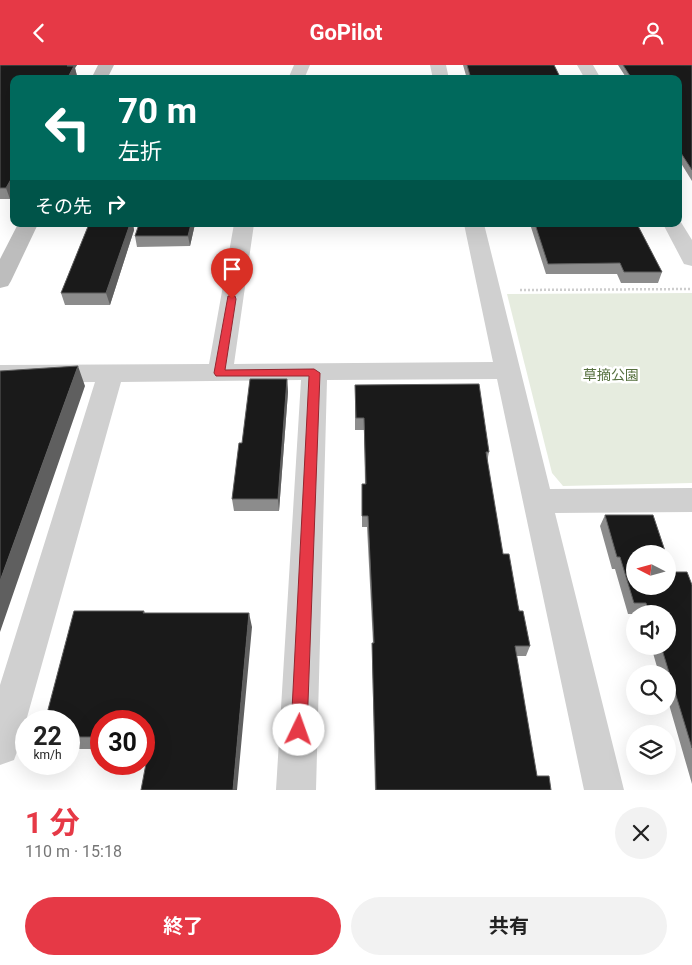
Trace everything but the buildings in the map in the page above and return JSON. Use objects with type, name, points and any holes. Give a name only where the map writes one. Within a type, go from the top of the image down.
[{"type":"main road","points":[[0,281],[27,227]]},
{"type":"street","points":[[220,373],[244,227]]},
{"type":"street","points":[[475,227],[604,790]]},
{"type":"street","points":[[675,227],[692,259]]},
{"type":"street","points":[[0,374],[508,370]]},
{"type":"street","points":[[296,790],[314,373]]},
{"type":"street","points":[[0,746],[110,374]]},
{"type":"street","points":[[539,501],[692,499]]},
{"type":"path","points":[[490,290],[692,289]]},
{"type":"green space","name":"草摘公園","points":[[692,293],[692,483],[563,486],[552,473],[507,294]]},
{"type":"route","points":[[232,299],[220,373],[314,373],[299,730]]}]
